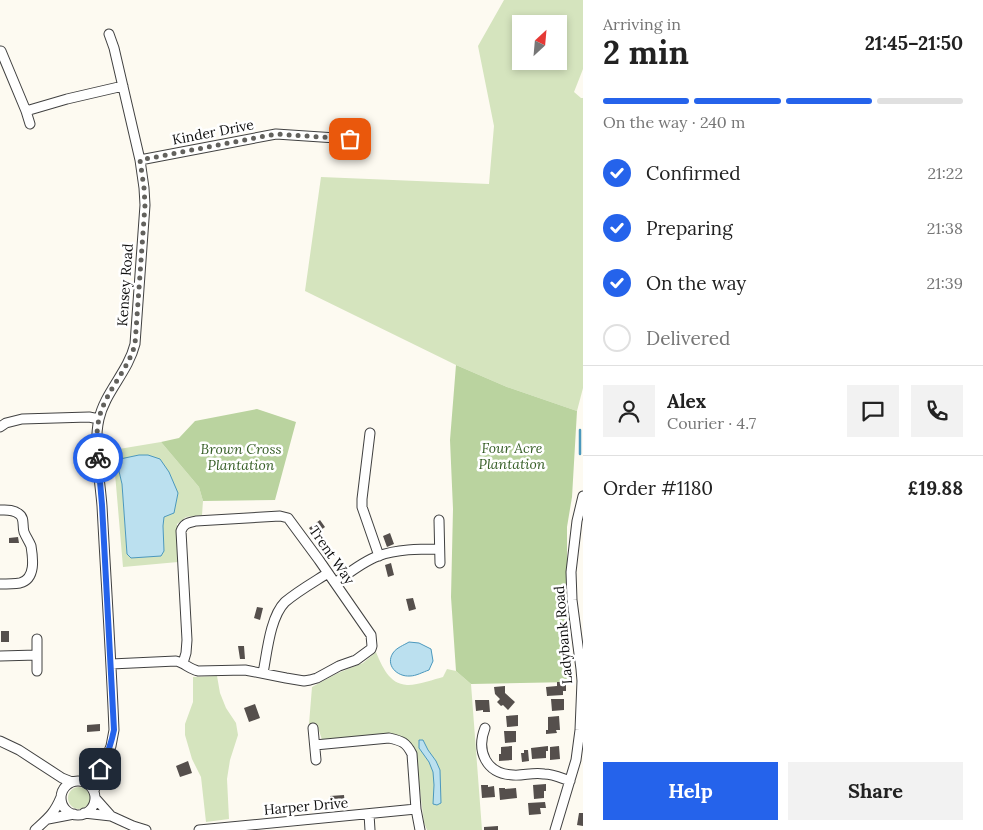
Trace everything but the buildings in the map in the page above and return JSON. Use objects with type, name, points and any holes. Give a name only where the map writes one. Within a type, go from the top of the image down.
[{"type":"street","name":"Kensey Road","points":[[94,794],[100,769],[111,746],[114,730],[97,432],[99,419],[107,398],[128,364],[135,344],[145,205],[140,160],[114,48],[109,34]]},
{"type":"street","points":[[1,51],[30,124]]},
{"type":"street","points":[[26,111],[67,98],[123,86]]},
{"type":"street","name":"Kinder Drive","points":[[140,160],[276,134],[350,139]]},
{"type":"street","points":[[0,426],[22,419],[89,417],[99,419]]},
{"type":"street","points":[[370,433],[362,508],[379,556]]},
{"type":"street","name":"Ladybank Road","points":[[555,830],[576,760],[582,699],[581,669],[572,600],[571,572],[583,496]]},
{"type":"street","points":[[0,510],[13,511],[20,514],[23,518],[24,532],[30,544],[33,566],[30,575],[22,583],[0,584]]},
{"type":"street","name":"Trent Way","points":[[111,664],[176,661],[198,671],[237,669],[304,681],[317,678],[339,666],[356,660],[372,646],[371,635],[292,520],[285,516],[196,521],[183,526],[182,532],[187,640],[183,663]]},
{"type":"street","points":[[439,520],[440,562]]},
{"type":"street","points":[[335,583],[379,556],[409,550],[439,549]]},
{"type":"street","points":[[263,673],[275,618],[280,609],[292,596],[328,573]]},
{"type":"street","points":[[36,639],[37,671]]},
{"type":"street","points":[[0,656],[37,655]]},
{"type":"street","points":[[313,728],[316,760]]},
{"type":"street","points":[[484,728],[481,737],[482,751],[488,765],[492,768],[514,776],[543,773],[570,781]]},
{"type":"street","points":[[315,745],[389,738],[401,740],[408,746],[412,754],[416,809],[420,830]]},
{"type":"street","points":[[0,741],[19,750],[62,778],[88,784],[112,816]]},
{"type":"street","points":[[34,830],[48,819],[57,807],[68,784],[91,776],[100,769]]},
{"type":"street","points":[[52,772],[62,795],[63,804],[66,809],[74,814]]},
{"type":"street","points":[[84,813],[92,807],[94,794]]},
{"type":"street","name":"Harper Drive","points":[[199,830],[294,826],[369,814],[416,809]]},
{"type":"street","points":[[48,819],[84,813],[112,816],[146,830]]},
{"type":"street","points":[[369,814],[370,830]]},
{"type":"green space","points":[[504,0],[583,0],[583,69],[574,92],[583,98],[583,388],[577,411],[507,387],[456,365],[305,291],[321,177],[489,184],[494,126],[478,46]]},
{"type":"green space","name":"Four Acre Plantation","points":[[456,365],[507,387],[577,411],[572,497],[567,527],[567,590],[572,682],[471,684],[456,671],[451,597],[453,509],[450,440]]},
{"type":"green space","name":"Brown Cross Plantation","points":[[257,409],[296,422],[275,500],[203,501],[199,487],[161,442],[179,438],[195,421]]},
{"type":"green space","points":[[161,442],[199,487],[203,501],[202,515],[186,517],[177,524],[178,562],[123,567],[113,450]],"holes":[[[139,455],[164,517],[164,551],[127,554],[122,484],[118,467],[131,457]]]},
{"type":"green space","points":[[376,652],[387,673],[401,684],[415,684],[443,677],[447,669],[456,671],[471,684],[482,830],[427,830],[424,823],[415,750],[404,738],[391,735],[322,740],[317,724],[309,724],[312,687],[338,673],[363,663]]},
{"type":"green space","points":[[217,676],[220,693],[226,708],[236,723],[238,735],[230,760],[227,779],[229,819],[206,822],[201,777],[192,759],[185,735],[185,724],[193,702],[193,677]]},
{"type":"green space","points":[[79,787],[87,790],[90,798],[87,806],[79,809],[71,806],[68,798],[71,790]]},
{"type":"water","points":[[148,455],[160,459],[169,472],[178,493],[174,513],[164,517],[164,551],[161,556],[131,558],[127,554],[122,484],[118,467],[120,459]]},
{"type":"water","points":[[409,642],[419,643],[431,649],[433,661],[429,670],[417,675],[405,676],[401,675],[391,666],[390,662],[393,653]]},
{"type":"water","points":[[419,740],[423,740],[440,770],[441,803],[437,805],[433,804],[433,772],[429,762],[419,748]]},
{"type":"waterway","points":[[580,430],[580,454]]},
{"type":"way so far","points":[[98,458],[97,432],[100,413],[128,364],[135,344],[145,205],[140,160],[276,134],[350,139]]},
{"type":"route","points":[[98,458],[114,730],[111,746],[100,769]]}]
